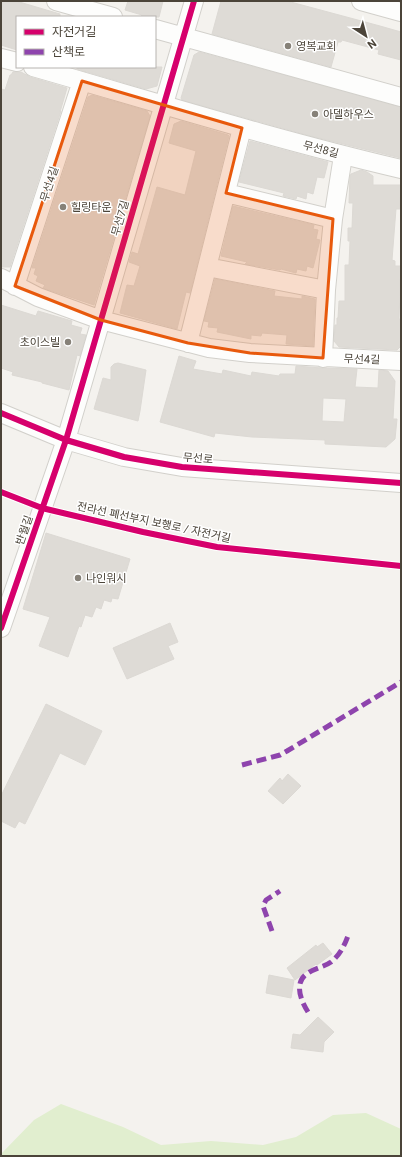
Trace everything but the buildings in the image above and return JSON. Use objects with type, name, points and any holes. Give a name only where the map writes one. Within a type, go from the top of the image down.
[{"type":"street","points":[[56,1],[109,16]]},
{"type":"street","name":"무선7길","points":[[66,440],[194,1]]},
{"type":"street","points":[[361,1],[401,12]]},
{"type":"street","points":[[156,29],[401,98]]},
{"type":"street","points":[[1,58],[16,62]]},
{"type":"street","points":[[36,68],[242,128],[188,344]]},
{"type":"street","name":"무선4길","points":[[82,81],[8,282],[55,304],[101,320],[188,344],[250,354],[401,361]]},
{"type":"street","name":"무선8길","points":[[242,128],[343,156],[401,169]]},
{"type":"street","points":[[323,358],[326,290],[333,219],[343,156]]},
{"type":"street","points":[[226,193],[333,219]]},
{"type":"street","points":[[207,267],[326,290]]},
{"type":"street","name":"무선로","points":[[1,413],[66,440],[124,457],[182,467],[401,483]]},
{"type":"street","name":"반월길","points":[[1,628],[66,440]]},
{"type":"highlighted area","points":[[82,81],[242,128],[226,193],[333,219],[323,358],[250,353],[188,343],[101,320],[15,286]]},
{"type":"green space","points":[[61,1104],[123,1127],[161,1145],[211,1141],[263,1145],[296,1137],[333,1115],[366,1113],[401,1129],[401,1156],[1,1156],[1,1154],[34,1120]]},
{"type":"marked path","points":[[242,765],[280,755],[401,682]]},
{"type":"marked path","points":[[272,931],[263,906],[266,900],[280,891]]},
{"type":"marked path","points":[[308,1012],[303,1003],[300,992],[303,977],[331,962],[342,949],[349,933]]},
{"type":"cycle path","points":[[1,628],[66,440],[194,1]]},
{"type":"cycle path","points":[[1,413],[66,440],[124,457],[182,467],[401,483]]},
{"type":"cycle path","name":"전라선 폐선부지 보행로 / 자전거길","points":[[1,492],[42,508],[143,532],[217,547],[401,566]]},
{"type":"place","name":"영복교회","points":[[288,46]]},
{"type":"place","name":"아델하우스","points":[[315,114]]},
{"type":"place","name":"힐링타운","points":[[63,207]]},
{"type":"place","name":"초이스빌","points":[[68,342]]},
{"type":"place","name":"나인워시","points":[[78,578]]}]
